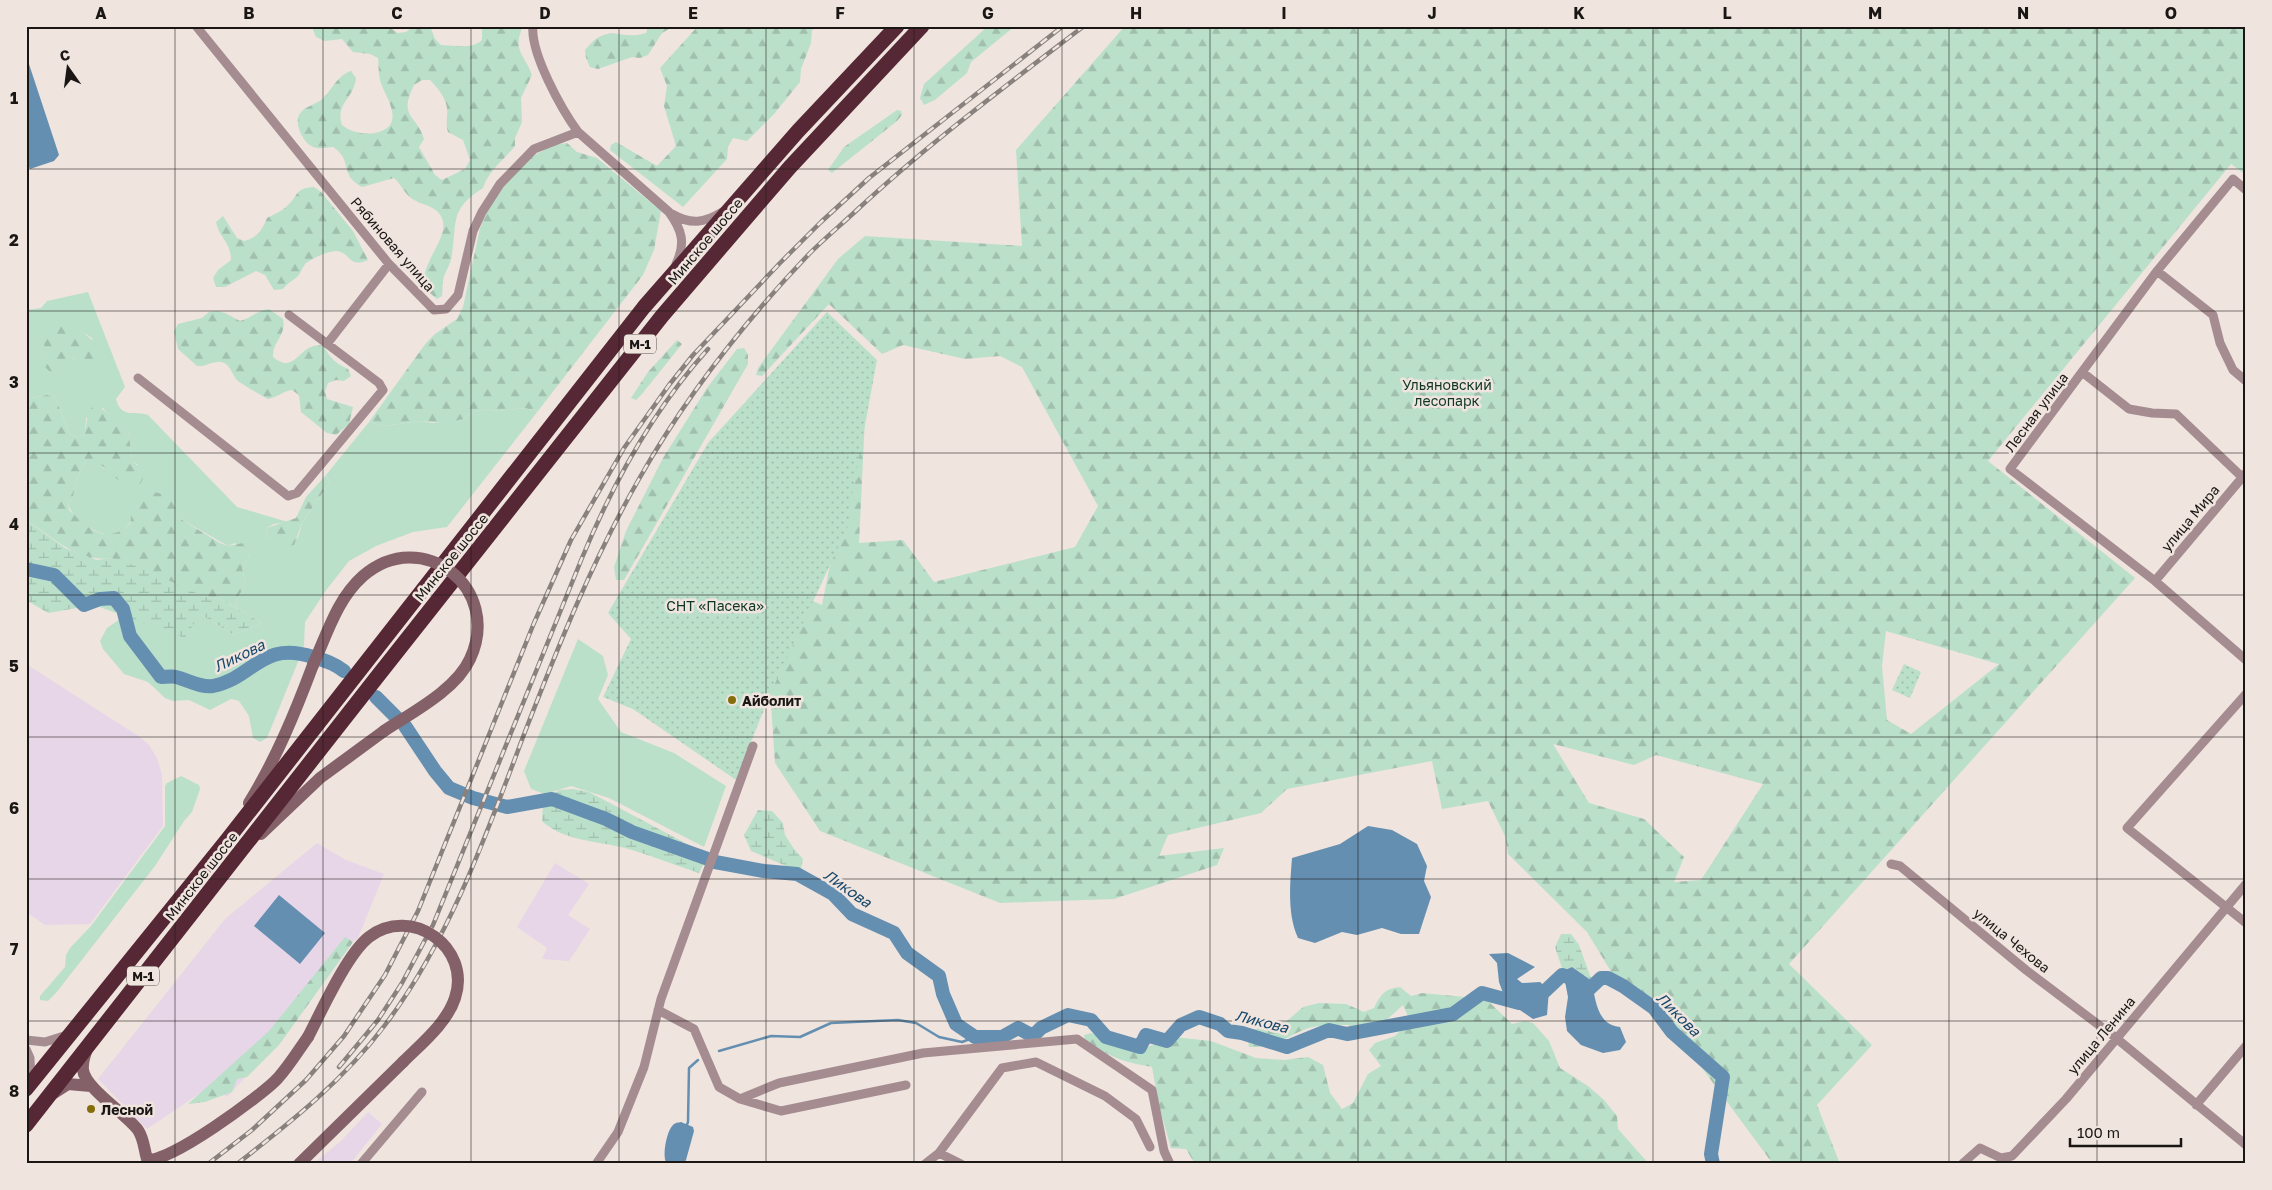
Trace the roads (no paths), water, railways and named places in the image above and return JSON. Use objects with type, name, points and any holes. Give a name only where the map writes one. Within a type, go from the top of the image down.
[{"type":"highway","name":"Минское шоссе","points":[[28,1086],[227,840],[572,398],[669,278],[798,131],[897,26]]},
{"type":"highway","name":"Минское шоссе","points":[[26,1125],[656,324],[722,244],[790,167],[922,26]]},
{"type":"street","name":"Рябиновая улица","points":[[196,26],[389,264],[434,310],[446,309],[458,296],[473,231],[482,212],[500,184],[534,149],[578,132]]},
{"type":"street","points":[[532,26],[536,50],[549,80],[568,118],[578,132],[669,212],[680,227],[683,238],[682,250],[669,278]]},
{"type":"street","name":"Лесная улица","points":[[2246,190],[2233,179],[2157,271],[2010,469],[2155,581],[2246,660]]},
{"type":"street","points":[[669,212],[689,222],[696,223],[713,217],[736,201]]},
{"type":"street","points":[[327,344],[389,264]]},
{"type":"street","points":[[2157,271],[2213,315],[2220,343],[2233,370],[2246,381]]},
{"type":"street","points":[[138,378],[288,496],[292,496],[297,493],[334,452],[383,390],[379,383],[289,315]]},
{"type":"street","points":[[2082,372],[2129,409],[2152,413],[2176,414],[2244,475]]},
{"type":"street","name":"улица Мира","points":[[2155,581],[2244,475]]},
{"type":"street","points":[[227,840],[268,772],[343,600],[358,580],[375,567],[395,559],[419,558],[440,564],[456,576],[468,589],[477,612],[477,634],[470,659],[458,675],[439,693],[320,778],[239,855]]},
{"type":"street","points":[[2246,694],[2127,828],[2246,923]]},
{"type":"street","points":[[596,1164],[618,1132],[644,1066],[658,1010],[670,973],[753,746]]},
{"type":"street","name":"улица Чехова","points":[[1891,864],[1900,866],[2026,970],[2116,1038],[2246,1145]]},
{"type":"street","name":"улица Ленина","points":[[1962,1164],[1980,1148],[2000,1158],[2012,1156],[2066,1099],[2246,884]]},
{"type":"street","points":[[89,1045],[83,1069],[91,1086],[136,1128],[143,1140],[147,1159],[155,1160],[173,1153],[238,1112],[264,1091],[283,1072],[308,1037],[335,986],[363,943],[383,929],[399,926],[416,927],[431,933],[449,950],[458,973],[457,990],[449,1012],[403,1062],[299,1164]]},
{"type":"street","points":[[658,1010],[694,1029],[719,1087],[740,1099],[781,1111],[906,1085]]},
{"type":"street","points":[[26,1040],[45,1042],[70,1033]]},
{"type":"street","points":[[740,1099],[779,1083],[923,1053],[1077,1039],[1152,1090],[1164,1151],[1170,1164]]},
{"type":"street","points":[[2196,1105],[2246,1046]]},
{"type":"street","points":[[26,1049],[31,1064],[28,1086]]},
{"type":"street","points":[[925,1164],[939,1153],[1002,1068],[1036,1062],[1105,1096],[1136,1119],[1150,1147]]},
{"type":"street","points":[[48,1098],[68,1084],[91,1086]]},
{"type":"street","points":[[361,1164],[422,1092]]},
{"type":"street","points":[[939,1153],[961,1164]]},
{"type":"water","points":[[26,55],[59,155],[54,161],[30,169],[26,161]]},
{"type":"water","points":[[1368,826],[1392,830],[1417,844],[1427,866],[1424,881],[1431,897],[1419,934],[1401,934],[1382,928],[1357,935],[1342,932],[1315,943],[1298,938],[1291,909],[1292,858],[1340,844]]},
{"type":"water","points":[[279,895],[325,933],[300,964],[254,926]]},
{"type":"water","points":[[1508,953],[1535,967],[1517,979],[1522,983],[1540,982],[1549,990],[1547,1015],[1533,1019],[1517,1008],[1507,1004],[1499,982],[1497,963],[1489,954]]},
{"type":"water","points":[[1572,967],[1592,981],[1598,1010],[1606,1022],[1620,1027],[1626,1042],[1620,1050],[1603,1053],[1581,1045],[1567,1031],[1565,1017],[1568,997],[1563,971]]},
{"type":"water","points":[[681,1122],[693,1127],[694,1131],[686,1160],[684,1164],[666,1162],[665,1149],[667,1137],[674,1124]]},
{"type":"waterway","name":"Ликова","points":[[26,569],[54,575],[84,605],[100,599],[114,598],[123,609],[130,636],[161,677],[181,678],[199,685],[213,686],[227,682],[259,662],[281,653],[295,653],[317,658],[333,664],[344,671]]},
{"type":"waterway","name":"Ликова","points":[[376,697],[396,717]]},
{"type":"waterway","name":"Ликова","points":[[405,726],[435,771],[449,788],[473,798],[507,807],[552,799],[606,819],[632,832],[708,859]]},
{"type":"waterway","name":"Ликова","points":[[715,862],[764,871],[797,874],[833,894],[852,914],[894,933],[907,953],[939,976],[943,994],[956,1024],[975,1037],[1002,1037],[1018,1028],[1033,1036],[1041,1028],[1068,1015],[1091,1020],[1106,1037],[1140,1047],[1146,1035],[1167,1041],[1181,1025],[1199,1017],[1220,1024],[1228,1031],[1242,1033],[1287,1047],[1329,1030],[1347,1034],[1453,1014],[1482,993],[1519,1003],[1544,992],[1562,975],[1578,980],[1586,992],[1601,978],[1608,978],[1654,1008],[1672,1032],[1723,1077],[1711,1154],[1713,1164]]},
{"type":"waterway","points":[[719,1051],[771,1036],[800,1037],[831,1023],[898,1020],[916,1023],[939,1037],[962,1042],[975,1037]]},
{"type":"waterway","points":[[686,1127],[688,1122],[689,1068],[698,1060]]},
{"type":"railway","points":[[208,1164],[252,1130],[306,1080],[344,1036],[385,975],[418,911],[534,623],[571,540],[624,448],[669,385],[693,355],[780,263],[869,178],[1063,26]]},
{"type":"railway","points":[[237,1164],[297,1116],[352,1064],[385,1025],[408,992],[447,923],[464,886],[495,812],[562,638],[591,573],[639,479],[696,389],[762,306],[828,236],[940,138],[1084,26]]},
{"type":"railway","points":[[339,1067],[378,1020],[402,983],[433,925],[582,558],[607,502],[636,448],[670,396],[708,349]]},
{"type":"place","name":"Айболит","points":[[732,700]]},
{"type":"place","name":"Лесной","points":[[91,1109]]},
{"type":"park label","name":"Ульяновский лесопарк","points":[[1447,392]]},
{"type":"park label","name":"СНТ «Пасека»","points":[[715,605]]}]
